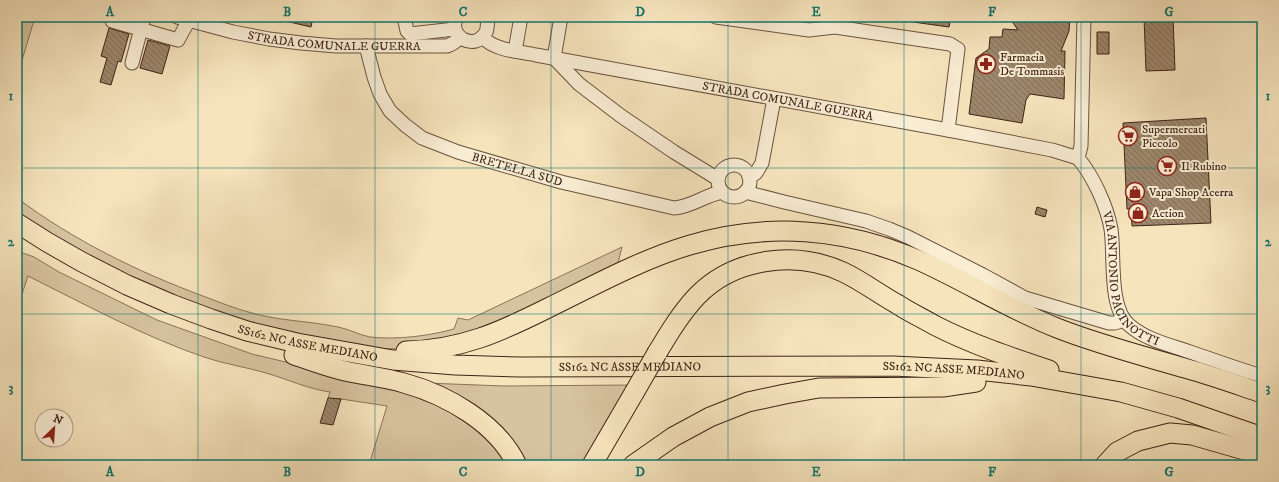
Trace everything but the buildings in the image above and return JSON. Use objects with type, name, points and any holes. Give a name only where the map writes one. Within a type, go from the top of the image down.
[{"type":"highway","name":"SS162 NC ASSE MEDIANO","points":[[17,223],[82,262],[127,285],[172,304],[295,349],[455,365],[520,367],[893,366],[977,370],[1031,376],[1121,392],[1178,408],[1262,437]]},
{"type":"highway","points":[[295,349],[390,352],[416,351],[442,348],[469,342],[491,335],[514,325],[610,278],[689,245],[720,237],[766,231],[802,232],[846,237],[890,249],[918,260],[1015,309],[1067,332],[1101,344],[1187,368],[1262,393]]},
{"type":"highway","name":"SS162 NC ASSE MEDIANO","points":[[17,237],[77,273],[124,297],[167,316],[222,335],[295,349],[394,373],[450,377],[520,379],[891,379],[976,382],[1090,398],[1134,408],[1262,450]]},
{"type":"highway","points":[[592,465],[657,353],[684,310],[698,295],[714,282],[732,272],[766,261],[786,259],[800,260],[829,266],[843,272],[928,322],[977,345],[1037,366],[1086,379],[1121,392]]},
{"type":"highway","points":[[295,349],[340,370],[402,382],[424,389],[447,400],[494,432],[511,453],[518,465]]},
{"type":"highway","points":[[633,465],[673,437],[710,417],[756,400],[819,388],[943,386],[976,382]]},
{"type":"highway","points":[[1105,465],[1117,452],[1138,441],[1170,433],[1192,435],[1262,456]]},
{"type":"street","points":[[113,17],[112,21],[143,23],[178,40],[183,19]]},
{"type":"street","points":[[404,17],[407,31],[410,34],[457,27],[461,39],[470,42],[474,42],[482,37],[487,29],[487,19]]},
{"type":"street","points":[[515,51],[521,17]]},
{"type":"street","points":[[561,17],[554,58],[580,84],[621,116],[720,185],[726,195],[731,197],[741,195],[745,192],[750,182],[749,177],[743,169],[734,166],[724,169],[721,172],[720,185]]},
{"type":"street","points":[[716,17],[809,30],[835,27],[950,44],[958,49],[948,130]]},
{"type":"street","points":[[1078,158],[1081,146],[1084,17]]},
{"type":"street","name":"STRADA COMUNALE GUERRA","points":[[183,19],[233,32],[269,39],[301,44],[336,46],[447,46],[455,42],[458,38],[457,27]]},
{"type":"street","points":[[132,63],[143,23]]},
{"type":"street","name":"STRADA COMUNALE GUERRA","points":[[482,37],[496,47],[515,51],[948,130],[1052,150],[1078,158]]},
{"type":"street","name":"BRETELLA SUD","points":[[366,46],[380,94],[390,110],[405,125],[422,138],[458,152],[561,182],[674,208],[686,206],[707,196],[720,185]]},
{"type":"street","points":[[749,177],[756,173],[762,163],[774,99]]},
{"type":"street","name":"VIA ANTONIO PACINOTTI","points":[[1078,158],[1090,176],[1107,214],[1111,231],[1116,300],[1124,320],[1133,328],[1149,337],[1262,376]]},
{"type":"street","points":[[745,192],[866,221],[908,237],[1026,298],[1108,323],[1115,323],[1124,320]]},
{"type":"shaded area","points":[[17,17],[35,17],[17,77]]},
{"type":"shaded area","points":[[17,198],[83,241],[130,266],[179,287],[240,310],[263,316],[317,323],[346,329],[370,337],[380,338],[412,337],[454,329],[458,318],[468,320],[622,247],[616,271],[496,329],[421,348],[379,349],[292,334],[218,314],[178,300],[56,241],[17,214]]},
{"type":"shaded area","points":[[17,251],[34,257],[59,272],[157,320],[252,354],[336,374],[398,385],[473,422],[513,465],[369,465],[387,406],[328,398],[330,392],[322,391],[274,375],[204,357],[137,330],[28,276],[22,294],[17,293]]},
{"type":"shaded area","points":[[425,383],[504,386],[631,385],[585,465],[522,465]]},
{"type":"place","name":"Farmacia De Tommasis","points":[[986,64]]},
{"type":"place","name":"Supermercati Piccolo","points":[[1128,136]]},
{"type":"place","name":"Il Rubino","points":[[1167,166]]},
{"type":"place","name":"Vapa Shop Acerra","points":[[1135,192]]},
{"type":"place","name":"Action","points":[[1138,213]]}]
